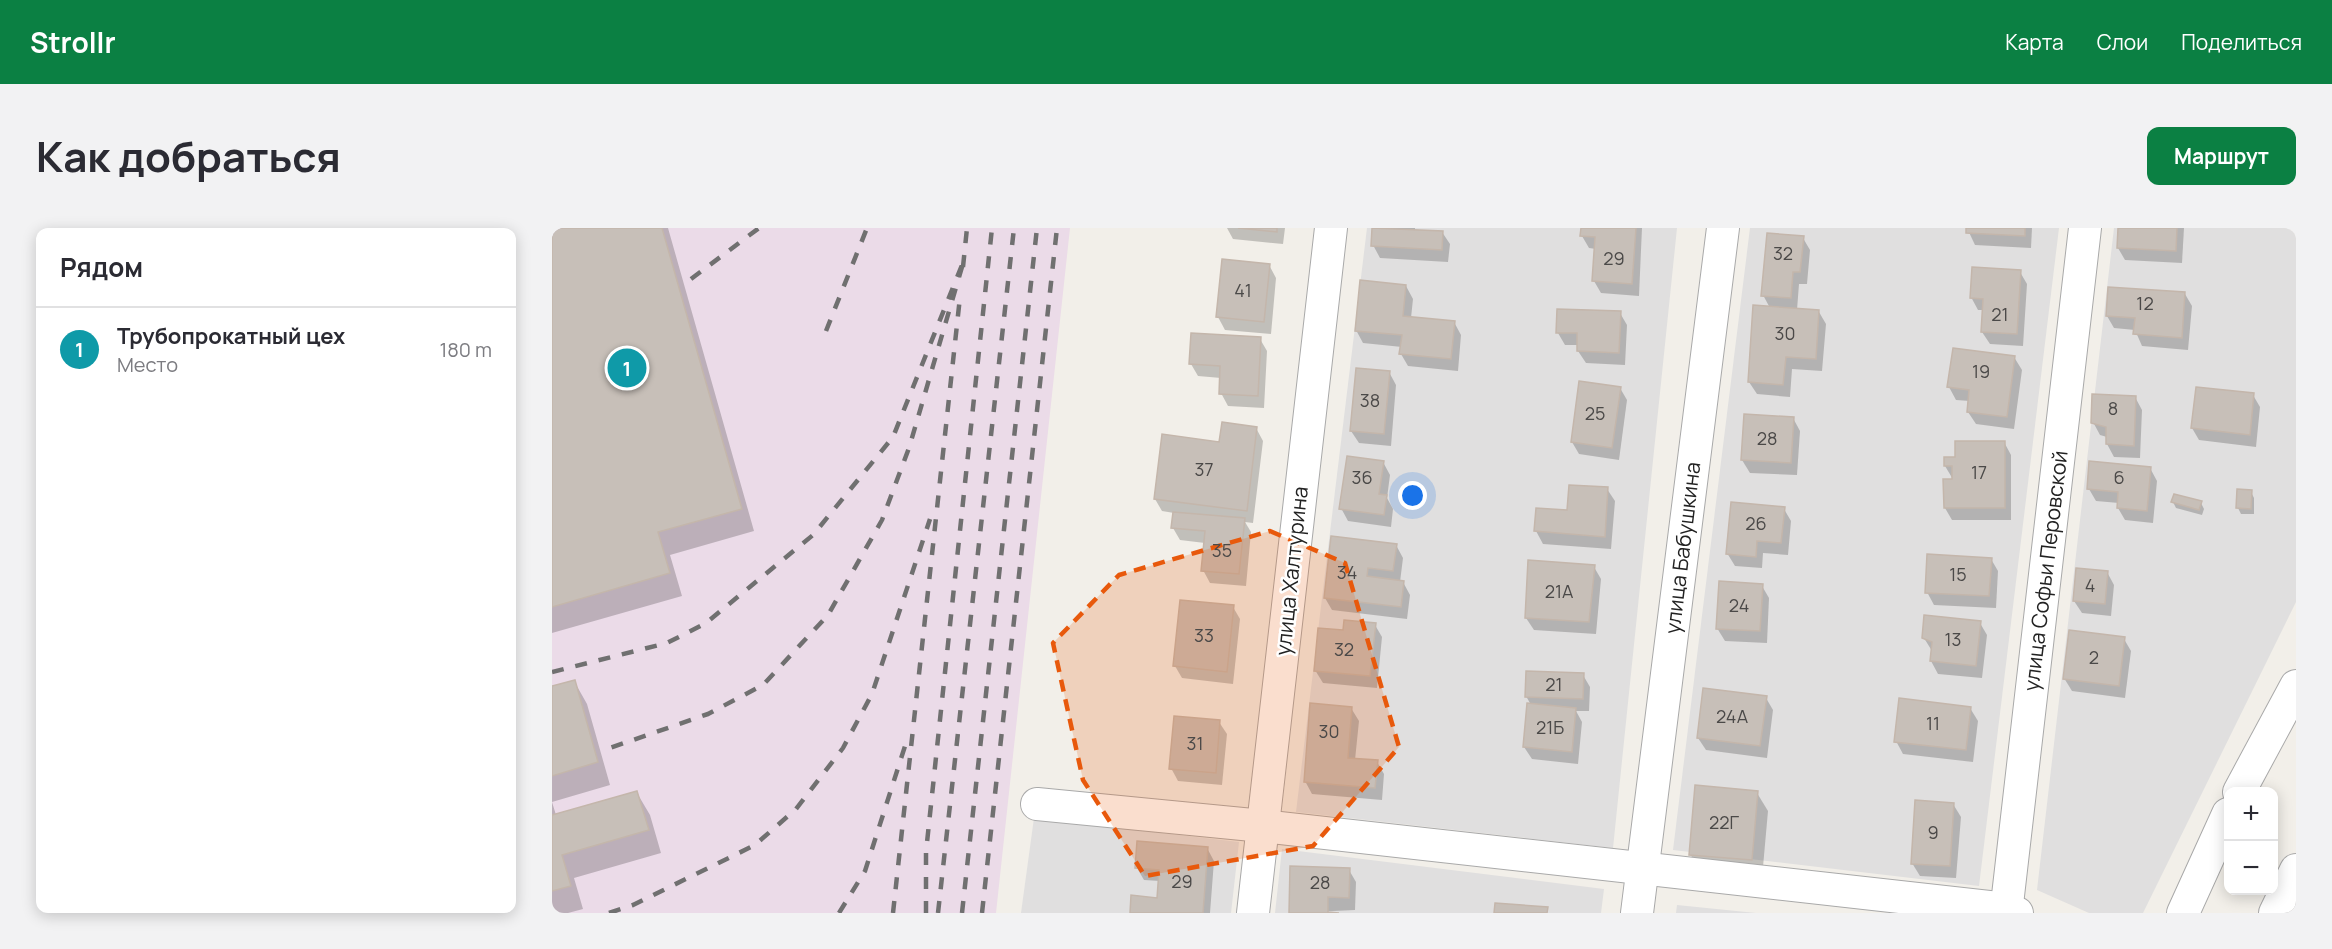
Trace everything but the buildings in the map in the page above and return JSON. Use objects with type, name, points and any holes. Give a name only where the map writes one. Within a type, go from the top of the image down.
[{"type":"street","name":"улица Халтурина","points":[[1253,913],[1331,228]]},
{"type":"street","name":"улица Бабушкина","points":[[1637,913],[1723,228]]},
{"type":"street","name":"улица Софьи Перовской","points":[[2010,912],[2085,228]]},
{"type":"street","points":[[2242,787],[2296,686]]},
{"type":"street","points":[[1036,804],[1263,826],[1642,868],[2010,912]]},
{"type":"street","points":[[2183,913],[2224,825]]},
{"type":"street","points":[[2274,913],[2296,870]]},
{"type":"highlighted area","points":[[1270,531],[1345,563],[1399,747],[1313,846],[1145,876],[1083,780],[1053,643],[1119,575]]},
{"type":"shaded area","points":[[552,228],[1070,228],[996,913],[552,913]]},
{"type":"shaded area","points":[[1367,228],[1677,228],[1613,848],[1296,812]]},
{"type":"shaded area","points":[[1750,228],[2059,228],[1979,886],[1673,850]]},
{"type":"shaded area","points":[[2114,228],[2296,228],[2296,602],[2143,913],[2089,913],[2037,890]]},
{"type":"shaded area","points":[[1034,818],[1239,842],[1231,913],[1021,913]]},
{"type":"shaded area","points":[[1282,849],[1604,889],[1601,913],[1275,913]]},
{"type":"shaded area","points":[[1677,905],[1756,913],[1676,913]]},
{"type":"railway","points":[[691,279],[759,228]]},
{"type":"railway","points":[[826,331],[867,228]]},
{"type":"railway","points":[[963,267],[967,228]]},
{"type":"railway","points":[[926,913],[926,852],[992,228]]},
{"type":"railway","points":[[938,913],[1014,228]]},
{"type":"railway","points":[[962,913],[1037,228]]},
{"type":"railway","points":[[982,913],[1057,228]]},
{"type":"railway","points":[[552,672],[667,643],[706,623],[813,535],[893,437],[964,260],[909,448],[882,520],[828,615],[763,685],[708,714],[607,749]]},
{"type":"railway","points":[[893,913],[960,297]]},
{"type":"railway","points":[[609,913],[633,905],[755,845],[796,809],[843,748],[872,694],[930,519]]},
{"type":"railway","points":[[839,913],[865,871],[906,743]]},
{"type":"place","name":"Трубопрокатный цех","points":[[627,368]]}]
